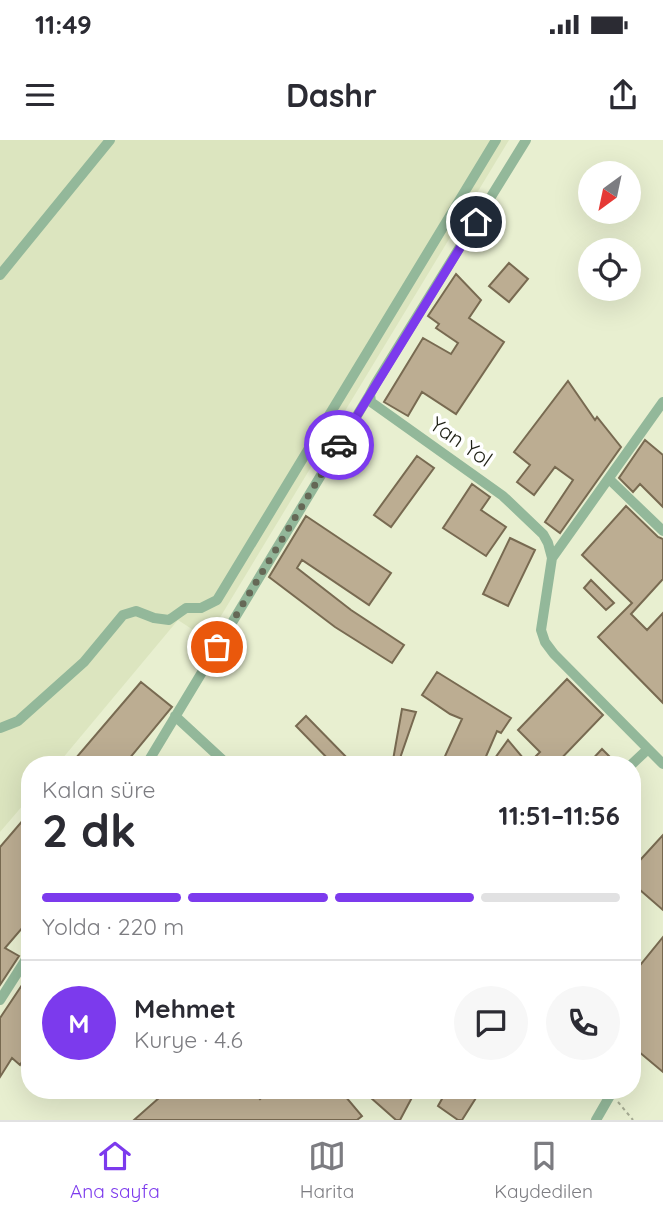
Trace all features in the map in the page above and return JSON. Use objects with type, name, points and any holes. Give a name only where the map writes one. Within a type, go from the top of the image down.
[{"type":"street","points":[[0,275],[110,140]]},
{"type":"street","points":[[0,728],[18,721],[83,662],[123,615],[135,611],[169,620],[186,608],[201,608],[217,600],[496,140]]},
{"type":"street","points":[[152,756],[526,140]]},
{"type":"street","name":"Yan Yol","points":[[370,394],[371,402],[379,410],[512,503],[543,534],[552,558]]},
{"type":"street","points":[[663,402],[552,558],[541,630],[545,642],[554,654],[663,765]]},
{"type":"street","points":[[609,479],[663,531]]},
{"type":"street","points":[[176,716],[218,756]]},
{"type":"street","points":[[641,756],[648,749]]},
{"type":"street","points":[[0,1000],[21,967]]},
{"type":"street","points":[[596,1120],[606,1099]]},
{"type":"path","points":[[615,1099],[633,1120]]},
{"type":"shaded area","points":[[0,140],[509,140],[207,639],[178,620],[65,756],[21,756],[21,808],[0,832]]},
{"type":"building","points":[[509,263],[528,279],[509,302],[489,286]]},
{"type":"building","points":[[456,274],[481,300],[469,318],[504,342],[456,414],[422,392],[408,416],[384,402],[423,338],[451,354],[458,343],[436,328],[439,324],[428,316]]},
{"type":"building","points":[[568,381],[595,420],[597,417],[621,447],[560,533],[545,522],[573,480],[555,467],[534,495],[517,482],[530,465],[514,452]]},
{"type":"building","points":[[645,440],[663,455],[663,507],[640,484],[633,492],[619,478]]},
{"type":"building","points":[[417,456],[434,468],[391,527],[374,515]]},
{"type":"building","points":[[472,484],[490,497],[481,510],[506,527],[486,556],[443,528]]},
{"type":"building","points":[[626,506],[663,539],[663,579],[631,614],[647,630],[663,613],[663,703],[598,637],[632,603],[582,555]]},
{"type":"building","points":[[306,516],[391,573],[369,605],[302,560],[297,568],[351,610],[404,645],[392,663],[335,627],[269,577]]},
{"type":"building","points":[[510,538],[535,550],[508,606],[483,594]]},
{"type":"building","points":[[591,580],[614,603],[606,610],[584,588]]},
{"type":"building","points":[[437,672],[511,718],[501,733],[497,731],[486,756],[445,756],[462,719],[422,695]]},
{"type":"building","points":[[567,679],[603,715],[564,756],[536,756],[540,752],[518,730]]},
{"type":"building","points":[[141,682],[172,707],[131,756],[78,756]]},
{"type":"building","points":[[402,709],[416,712],[401,756],[394,756]]},
{"type":"building","points":[[306,716],[345,756],[325,756],[296,726]]},
{"type":"building","points":[[508,740],[521,756],[496,756]]},
{"type":"building","points":[[602,749],[609,756],[595,756]]},
{"type":"building","points":[[21,822],[21,929],[5,948],[19,956],[0,985],[0,847]]},
{"type":"building","points":[[663,835],[663,910],[641,891],[641,859]]},
{"type":"building","points":[[663,937],[663,1072],[641,1054],[641,964]]},
{"type":"building","points":[[21,986],[21,1063],[12,1058],[0,1077],[0,1018]]},
{"type":"building","points":[[158,1099],[348,1099],[362,1116],[357,1120],[134,1120]]},
{"type":"building","points":[[372,1099],[411,1099],[400,1120],[396,1120]]},
{"type":"building","points":[[442,1099],[475,1099],[462,1120],[438,1106]]},
{"type":"way so far","points":[[217,647],[339,445]]},
{"type":"route","points":[[339,445],[476,222]]}]
